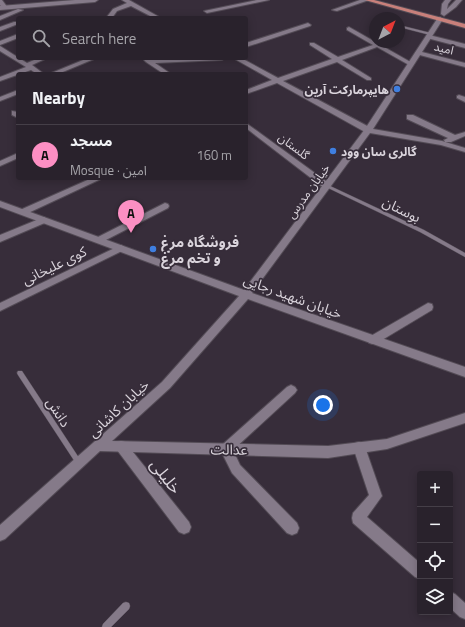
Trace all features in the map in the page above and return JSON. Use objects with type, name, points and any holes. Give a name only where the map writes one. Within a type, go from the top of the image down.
[{"type":"main road","points":[[367,0],[441,15],[451,15]]},
{"type":"main road","points":[[393,0],[422,8]]},
{"type":"main road","points":[[441,15],[465,26]]},
{"type":"street","points":[[0,1],[3,8],[54,2],[96,0]]},
{"type":"street","points":[[125,0],[154,16]]},
{"type":"street","points":[[207,11],[266,0]]},
{"type":"street","points":[[335,10],[367,0]]},
{"type":"street","points":[[441,15],[448,0]]},
{"type":"street","points":[[441,15],[454,6],[458,0]]},
{"type":"street","points":[[111,16],[116,10],[131,4]]},
{"type":"street","points":[[0,18],[20,10]]},
{"type":"street","name":"خیابان مدرس","points":[[246,295],[368,130],[430,35],[441,15]]},
{"type":"street","points":[[0,29],[16,23]]},
{"type":"street","points":[[248,44],[308,26]]},
{"type":"street","points":[[349,29],[369,40]]},
{"type":"street","points":[[430,35],[465,46]]},
{"type":"street","points":[[0,43],[16,37]]},
{"type":"street","points":[[312,44],[369,79]]},
{"type":"street","points":[[0,48],[16,58]]},
{"type":"street","points":[[248,91],[370,48]]},
{"type":"street","points":[[383,48],[411,64]]},
{"type":"street","points":[[0,59],[16,53]]},
{"type":"street","name":"امید","points":[[418,53],[465,65]]},
{"type":"street","points":[[19,60],[38,72]]},
{"type":"street","points":[[0,79],[40,60]]},
{"type":"street","points":[[57,72],[88,60]]},
{"type":"street","points":[[146,60],[165,72]]},
{"type":"street","points":[[240,60],[368,130],[442,143],[465,150]]},
{"type":"street","points":[[0,98],[16,93]]},
{"type":"street","points":[[410,117],[455,138]]},
{"type":"street","name":"گلستان","points":[[248,127],[327,186]]},
{"type":"street","points":[[442,143],[465,134]]},
{"type":"street","points":[[0,164],[16,156]]},
{"type":"street","points":[[23,212],[95,180]]},
{"type":"street","name":"خیابان شهید رجایی","points":[[0,204],[246,295],[465,372]]},
{"type":"street","points":[[99,240],[165,206]]},
{"type":"street","points":[[0,240],[44,220]]},
{"type":"street","name":"کوی علیخانی","points":[[0,307],[121,248]]},
{"type":"street","name":"خیابان کاشانی","points":[[0,534],[166,385],[246,295]]},
{"type":"street","points":[[373,340],[428,307]]},
{"type":"street","points":[[291,390],[226,449],[236,469],[292,528]]},
{"type":"street","name":"عدالت","points":[[99,446],[328,452],[387,444],[465,418]]},
{"type":"street","name":"خلیلی","points":[[121,446],[184,527]]},
{"type":"street","points":[[359,447],[376,496],[358,518],[417,569]]},
{"type":"street","points":[[453,602],[465,612]]},
{"type":"lane","points":[[405,28],[430,35]]},
{"type":"lane","name":"بوستان","points":[[327,186],[422,231],[465,255]]},
{"type":"lane","name":"دانش","points":[[20,373],[79,464]]},
{"type":"lane","points":[[106,627],[126,606]]},
{"type":"place","name":"هایپرمارکت آرین","points":[[397,89]]},
{"type":"place","name":"گالری سان وود","points":[[333,151]]},
{"type":"place","name":"مسجد","points":[[131,233]]},
{"type":"place","name":"فروشگاه مرغ و تخم مرغ","points":[[153,249]]}]
